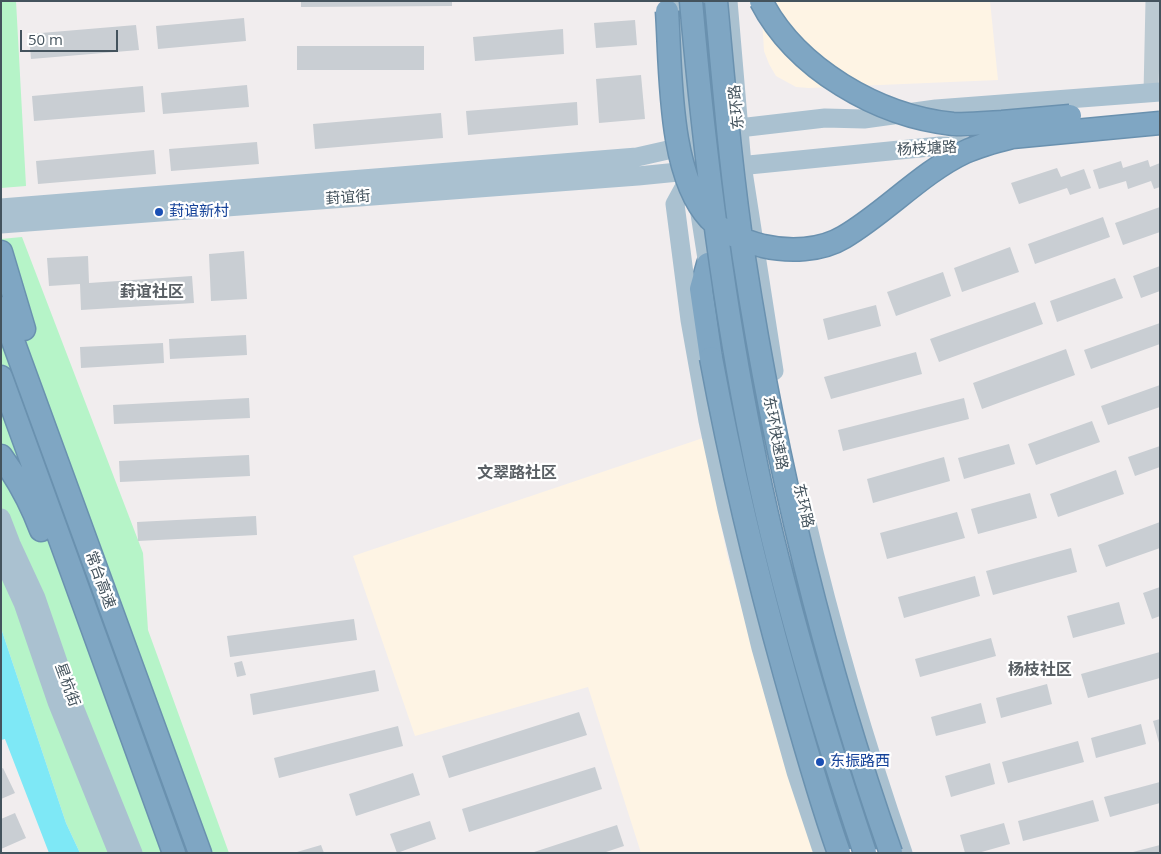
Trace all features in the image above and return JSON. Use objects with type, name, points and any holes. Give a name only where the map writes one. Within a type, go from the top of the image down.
[{"type":"highway","points":[[666,1],[677,139],[689,182],[699,205],[715,223],[737,238],[768,247],[804,249],[838,241],[935,171],[964,153],[994,141],[1012,137],[1160,123]]},
{"type":"highway","name":"东环快速路","points":[[691,1],[700,107],[720,260],[752,446],[797,631],[823,722],[866,853]]},
{"type":"highway","name":"东环快速路","points":[[716,1],[725,102],[744,257],[777,443],[797,533],[828,651],[854,742],[891,853]]},
{"type":"highway","points":[[761,1],[773,22],[788,40],[828,76],[844,87],[874,102],[926,119],[952,124],[971,124],[1157,98]]},
{"type":"highway","points":[[1,252],[57,436],[82,531]]},
{"type":"highway","points":[[708,264],[701,289],[711,358],[729,450],[774,634],[800,728],[839,853]]},
{"type":"highway","name":"常台高速","points":[[1,308],[200,853]]},
{"type":"highway","name":"常台高速","points":[[1,377],[174,853]]},
{"type":"highway","points":[[1,456],[20,483],[34,510],[164,853]]},
{"type":"main road","points":[[678,1],[690,145],[738,449],[782,634],[837,816],[851,853]]},
{"type":"main road","name":"东环路","points":[[728,1],[742,164],[778,394],[808,531],[857,712],[903,853]]},
{"type":"main road","points":[[825,118],[855,103],[966,98],[990,106]]},
{"type":"main road","points":[[690,145],[739,128],[825,118],[864,119],[936,110],[990,106],[1157,98]]},
{"type":"main road","name":"杨枝塘路","points":[[694,170],[940,146],[1007,148],[1160,133]]},
{"type":"main road","name":"葑谊街","points":[[1,208],[637,157],[690,145]]},
{"type":"main road","points":[[694,170],[674,204],[690,320],[726,509],[760,648],[823,853]]},
{"type":"main road","name":"葑谊街","points":[[1,224],[694,170]]},
{"type":"main road","name":"星杭街","points":[[1,518],[36,598],[70,697],[133,853]]},
{"type":"main road","name":"星杭街","points":[[1,555],[23,603],[57,702],[118,853]]},
{"type":"main road","points":[[784,731],[801,726],[810,730]]},
{"type":"main road","points":[[830,853],[835,845],[838,834],[837,816]]},
{"type":"street","points":[[1153,1],[1157,98]]},
{"type":"shaded area","points":[[761,1],[990,1],[998,80],[796,87],[776,76],[769,64],[764,51]]},
{"type":"shaded area","points":[[703,438],[727,555],[815,853],[641,853],[588,687],[415,736],[353,556]]},
{"type":"green space","points":[[1,1],[16,1],[26,186],[1,188]]},
{"type":"green space","points":[[22,237],[143,553],[148,630],[229,853],[80,853],[66,823],[1,628],[1,239]]},
{"type":"water","points":[[1,628],[66,823],[80,853],[49,853],[5,739],[1,740]]},
{"type":"building","points":[[301,1],[452,1],[452,6],[301,7]]},
{"type":"building","points":[[244,18],[246,41],[158,49],[156,26]]},
{"type":"building","points":[[635,20],[637,45],[596,48],[594,23]]},
{"type":"building","points":[[136,25],[139,50],[31,59],[29,34]]},
{"type":"building","points":[[563,29],[564,54],[475,61],[473,37]]},
{"type":"building","points":[[297,46],[424,46],[424,70],[297,70]]},
{"type":"building","points":[[641,75],[645,119],[599,123],[596,79]]},
{"type":"building","points":[[247,85],[249,107],[163,114],[161,93]]},
{"type":"building","points":[[143,86],[145,112],[34,121],[32,96]]},
{"type":"building","points":[[577,102],[578,125],[468,135],[466,111]]},
{"type":"building","points":[[441,113],[443,138],[315,149],[313,124]]},
{"type":"building","points":[[257,142],[259,164],[171,171],[169,149]]},
{"type":"building","points":[[154,150],[156,174],[38,184],[36,161]]},
{"type":"building","points":[[1148,160],[1150,167],[1160,163],[1160,187],[1154,189],[1151,181],[1128,189],[1126,181],[1099,189],[1093,170],[1121,161],[1123,168]]},
{"type":"building","points":[[1057,168],[1061,177],[1084,169],[1091,188],[1070,195],[1067,188],[1019,204],[1011,183]]},
{"type":"building","points":[[1160,207],[1160,232],[1123,245],[1115,223]]},
{"type":"building","points":[[1103,217],[1110,237],[1035,264],[1028,244]]},
{"type":"building","points":[[1010,247],[1019,272],[962,292],[954,268]]},
{"type":"building","points":[[244,251],[247,299],[211,301],[209,254]]},
{"type":"building","points":[[88,256],[89,283],[192,276],[194,303],[81,310],[80,284],[49,286],[47,258]]},
{"type":"building","points":[[1160,266],[1160,291],[1141,298],[1133,276]]},
{"type":"building","points":[[943,272],[951,296],[896,316],[887,292]]},
{"type":"building","points":[[1115,278],[1123,298],[1057,322],[1050,301]]},
{"type":"building","points":[[1035,302],[1043,324],[939,362],[930,339]]},
{"type":"building","points":[[876,305],[881,326],[828,340],[823,319]]},
{"type":"building","points":[[1160,323],[1160,344],[1091,369],[1084,350]]},
{"type":"building","points":[[246,335],[247,355],[170,359],[169,339]]},
{"type":"building","points":[[163,343],[164,363],[81,368],[80,347]]},
{"type":"building","points":[[1066,349],[1075,375],[982,409],[973,383]]},
{"type":"building","points":[[916,352],[922,374],[831,399],[824,377]]},
{"type":"building","points":[[1160,385],[1160,407],[1108,425],[1101,406]]},
{"type":"building","points":[[249,398],[250,418],[114,424],[113,405]]},
{"type":"building","points":[[964,398],[969,419],[843,451],[838,430]]},
{"type":"building","points":[[1092,421],[1100,442],[1036,465],[1028,444]]},
{"type":"building","points":[[1009,444],[1015,464],[964,479],[958,458]]},
{"type":"building","points":[[1160,446],[1160,467],[1135,476],[1128,457]]},
{"type":"building","points":[[249,455],[250,476],[120,482],[119,461]]},
{"type":"building","points":[[944,457],[950,481],[873,503],[867,479]]},
{"type":"building","points":[[1116,470],[1124,494],[1058,517],[1050,494]]},
{"type":"building","points":[[1030,493],[1037,518],[978,534],[971,509]]},
{"type":"building","points":[[957,512],[965,538],[887,559],[880,533]]},
{"type":"building","points":[[256,516],[257,535],[138,541],[137,522]]},
{"type":"building","points":[[1160,522],[1160,548],[1106,567],[1098,545]]},
{"type":"building","points":[[1071,548],[1077,572],[993,595],[986,571]]},
{"type":"building","points":[[975,576],[980,596],[904,618],[898,597]]},
{"type":"building","points":[[1160,587],[1160,616],[1152,619],[1143,593]]},
{"type":"building","points":[[1119,602],[1125,624],[1073,638],[1067,616]]},
{"type":"building","points":[[354,619],[357,640],[230,657],[227,636]]},
{"type":"building","points":[[991,638],[996,656],[920,677],[915,659]]},
{"type":"building","points":[[1160,652],[1160,678],[1088,698],[1081,674]]},
{"type":"building","points":[[242,661],[246,675],[237,677],[234,663]]},
{"type":"building","points":[[375,670],[379,691],[253,715],[250,694]]},
{"type":"building","points":[[1047,684],[1052,704],[1001,718],[996,698]]},
{"type":"building","points":[[981,703],[986,723],[936,736],[931,717]]},
{"type":"building","points":[[579,712],[587,735],[449,778],[442,756]]},
{"type":"building","points":[[1160,719],[1160,742],[1159,743],[1153,721]]},
{"type":"building","points":[[1141,724],[1146,744],[1096,758],[1091,738]]},
{"type":"building","points":[[398,726],[403,746],[279,778],[274,758]]},
{"type":"building","points":[[1078,741],[1084,762],[1008,783],[1002,762]]},
{"type":"building","points":[[990,763],[995,784],[951,797],[945,776]]},
{"type":"building","points":[[595,767],[602,789],[469,832],[462,809]]},
{"type":"building","points":[[3,768],[15,793],[1,799],[1,769]]},
{"type":"building","points":[[413,773],[420,795],[356,816],[349,794]]},
{"type":"building","points":[[1160,782],[1160,803],[1110,817],[1104,797]]},
{"type":"building","points":[[1093,800],[1099,821],[1023,841],[1018,821]]},
{"type":"building","points":[[15,813],[26,838],[1,849],[1,819]]},
{"type":"building","points":[[430,821],[436,839],[397,853],[390,834]]},
{"type":"building","points":[[1004,823],[1010,844],[978,853],[965,853],[960,835]]},
{"type":"building","points":[[617,825],[624,846],[603,853],[531,853]]},
{"type":"building","points":[[321,845],[324,853],[297,853],[297,852]]},
{"type":"building","points":[[1160,845],[1160,853],[1133,853],[1133,852]]},
{"type":"place","name":"葑谊新村","points":[[159,212]]},
{"type":"place","name":"东振路西","points":[[820,762]]},
{"type":"district","name":"葑谊社区","points":[[152,292]]},
{"type":"district","name":"文翠路社区","points":[[517,473]]},
{"type":"district","name":"杨枝社区","points":[[1040,670]]}]
